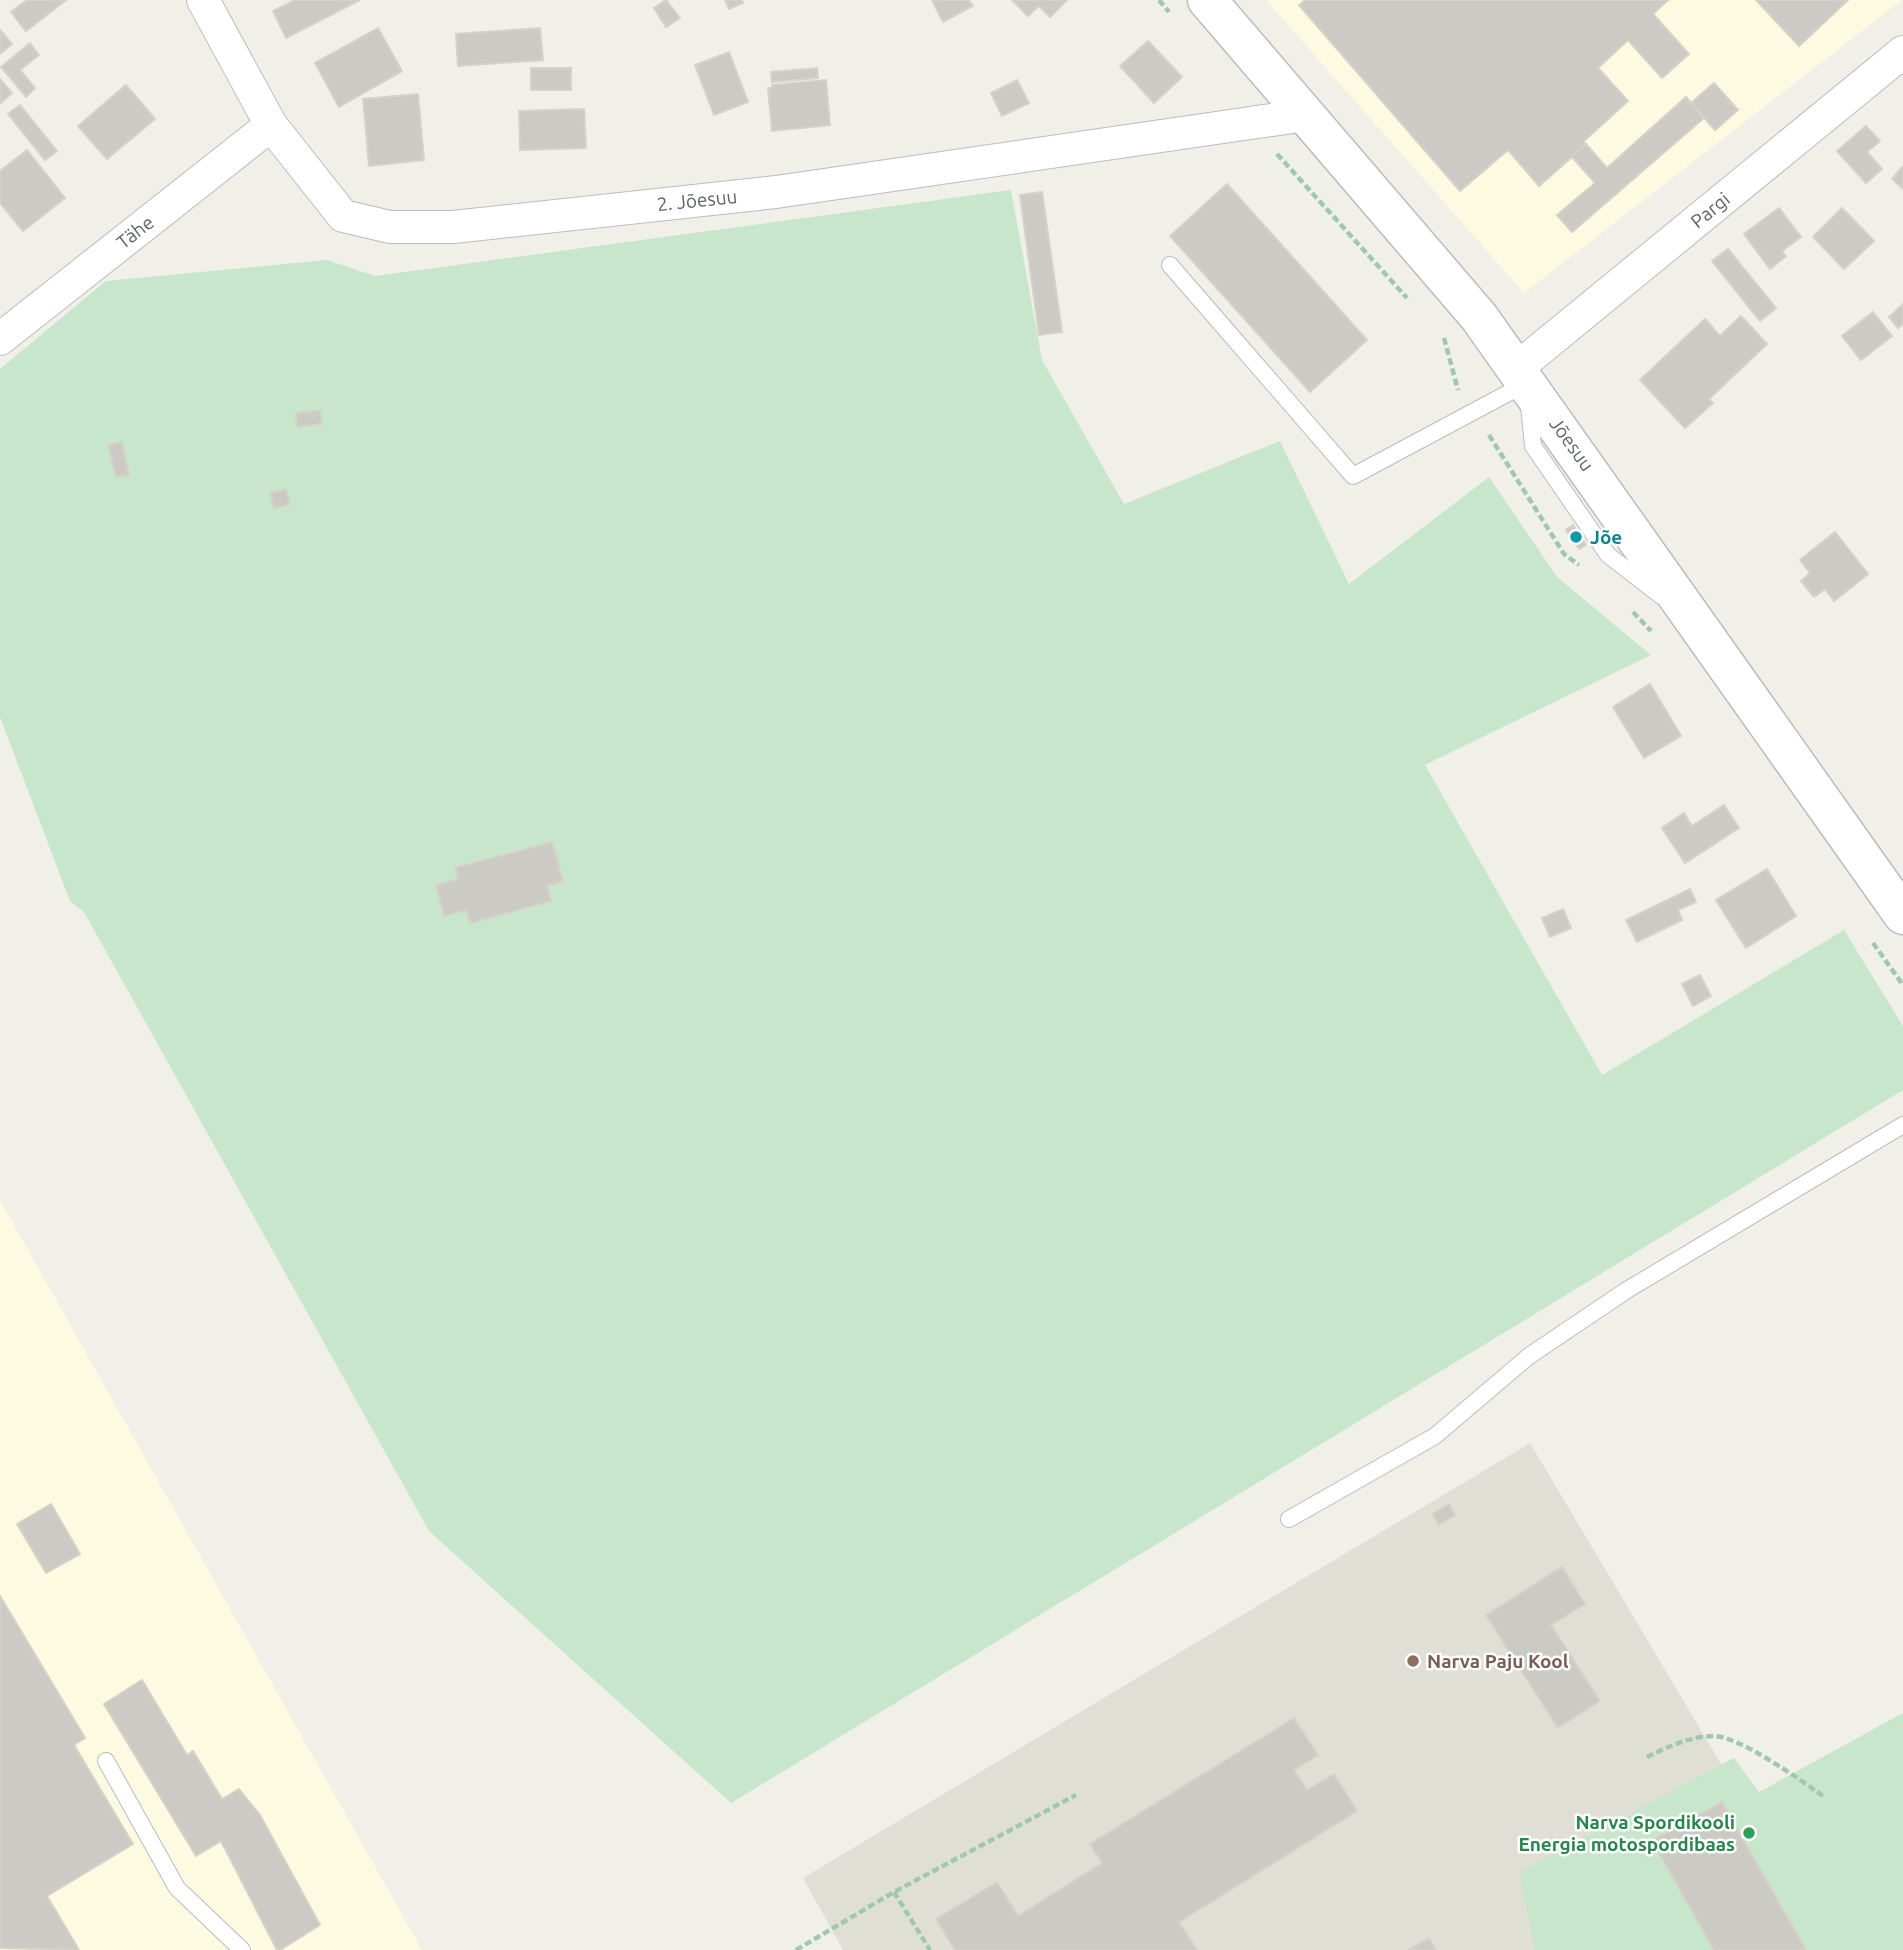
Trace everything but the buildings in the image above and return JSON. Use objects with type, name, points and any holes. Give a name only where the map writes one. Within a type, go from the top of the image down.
[{"type":"street","name":"2. Jõesuu","points":[[203,0],[271,125],[343,216],[390,227],[453,227],[776,192],[1306,115]]},
{"type":"street","name":"Jõesuu","points":[[1207,0],[1479,317],[1903,915]]},
{"type":"street","name":"Pargi","points":[[1522,375],[1903,52]]},
{"type":"street","name":"Tähe","points":[[0,339],[271,125]]},
{"type":"lane","points":[[1170,265],[1353,476],[1522,375]]},
{"type":"lane","points":[[1289,1518],[1434,1436],[1529,1356],[1627,1290],[1903,1125]]},
{"type":"lane","points":[[106,1761],[177,1888],[242,1950]]},
{"type":"path","points":[[1647,1757],[1675,1744],[1716,1736],[1744,1746],[1780,1766],[1823,1796]]},
{"type":"path","points":[[796,1950],[894,1892],[1076,1795]]},
{"type":"path","points":[[894,1892],[930,1950]]},
{"type":"shaded area","points":[[1266,0],[1902,0],[1524,293]]},
{"type":"shaded area","points":[[0,1200],[422,1950],[0,1950]]},
{"type":"shaded area","name":"Narva Paju Kool","points":[[1530,1443],[1832,1950],[843,1950],[803,1878]]},
{"type":"green space","points":[[1011,190],[1042,360],[1124,504],[1280,441],[1349,584],[1489,477],[1557,577],[1651,655],[1425,765],[1602,1075],[1844,930],[1903,1026],[1903,1090],[731,1803],[429,1531],[84,912],[70,901],[0,717],[0,369],[106,281],[327,260],[375,276]]},
{"type":"green space","name":"Narva Spordikooli Energia motospordibaas","points":[[1903,1713],[1903,1950],[1535,1950],[1519,1873],[1734,1758],[1759,1792]]},
{"type":"place","name":"Jõe","points":[[1576,537]]},
{"type":"place","name":"Narva Paju Kool","points":[[1413,1661]]},
{"type":"place","name":"Narva Spordikooli Energia motospordibaas","points":[[1749,1833]]}]
